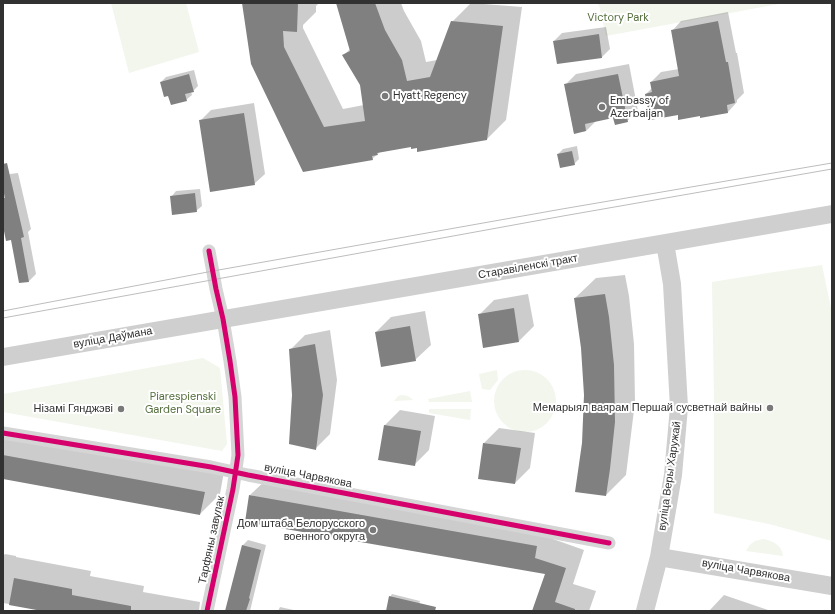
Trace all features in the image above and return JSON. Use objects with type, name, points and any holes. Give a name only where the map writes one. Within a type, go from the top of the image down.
[{"type":"main road","name":"Старавіленскі тракт","points":[[223,319],[832,214]]},
{"type":"main road","name":"вуліца Веры Харужай","points":[[645,611],[659,556],[673,475],[679,407],[672,284],[666,243]]},
{"type":"main road","name":"вуліца Даўмана","points":[[3,357],[223,319]]},
{"type":"main road","name":"вуліца Чарвякова","points":[[659,556],[832,586]]},
{"type":"street","name":"Тарфяны завулак","points":[[207,611],[233,489],[238,455],[235,397],[223,319],[209,251]]},
{"type":"street","name":"вуліца Чарвякова","points":[[3,433],[211,467],[609,543]]},
{"type":"green space","points":[[111,3],[186,3],[199,52],[129,73]]},
{"type":"green space","name":"Victory Park","points":[[596,3],[784,3],[606,36],[599,5]]},
{"type":"green space","points":[[822,265],[832,313],[832,541],[769,524],[714,513],[712,282]]},
{"type":"green space","name":"Piarespienski Garden Square","points":[[203,358],[220,368],[227,444],[222,451],[3,412],[3,394]]},
{"type":"green space","points":[[497,370],[498,380],[490,390],[482,389],[479,374]]},
{"type":"green space","points":[[525,370],[542,375],[547,379],[551,384],[556,401],[551,418],[547,423],[542,427],[525,432],[508,427],[503,423],[499,418],[494,401],[499,384],[503,379],[508,375]]},
{"type":"green space","points":[[470,391],[472,402],[429,402],[428,399]]},
{"type":"green space","points":[[398,396],[408,396],[413,400],[394,401]]},
{"type":"green space","points":[[429,409],[471,409],[470,420],[429,413]]},
{"type":"green space","points":[[763,539],[779,546],[783,556],[746,551],[753,542]]},
{"type":"building","name":"Hyatt Regency","points":[[242,3],[298,3],[297,32],[283,31],[284,47],[324,127],[365,121],[360,85],[342,55],[350,51],[336,3],[375,3],[385,30],[402,60],[407,81],[430,77],[451,21],[503,26],[487,140],[417,152],[417,148],[411,149],[411,147],[377,153],[378,155],[372,156],[373,160],[303,172],[251,64]]},
{"type":"building","points":[[718,21],[726,62],[728,62],[735,103],[727,105],[728,113],[678,120],[678,115],[650,120],[645,94],[652,92],[650,82],[679,76],[671,30]]},
{"type":"building","points":[[599,34],[602,58],[557,64],[553,41]]},
{"type":"building","points":[[189,74],[194,92],[185,94],[187,101],[171,105],[168,96],[164,97],[160,82]]},
{"type":"building","points":[[618,74],[628,122],[615,125],[613,118],[585,124],[586,131],[574,134],[564,84]]},
{"type":"building","points":[[244,113],[255,185],[210,192],[199,120]]},
{"type":"building","points":[[572,151],[575,165],[560,168],[557,154]]},
{"type":"building","points":[[7,163],[24,237],[21,238],[29,282],[19,283],[11,240],[6,241],[3,226],[3,198],[5,198],[3,189],[3,164]]},
{"type":"building","points":[[195,193],[197,212],[172,215],[170,196]]},
{"type":"building","points":[[605,294],[614,365],[615,422],[606,496],[575,492],[582,443],[584,395],[581,348],[574,298]]},
{"type":"building","points":[[514,308],[519,342],[483,348],[478,314]]},
{"type":"building","points":[[410,326],[416,361],[381,367],[375,332]]},
{"type":"building","points":[[315,344],[323,395],[316,450],[289,444],[292,395],[289,349]]},
{"type":"building","points":[[384,425],[421,431],[415,466],[378,460]]},
{"type":"building","points":[[483,443],[521,448],[515,484],[478,479]]},
{"type":"building","points":[[3,455],[205,492],[200,515],[3,479]]},
{"type":"building","name":"Дом штаба Белорусского военного округа","points":[[249,495],[537,546],[535,558],[566,568],[555,602],[575,609],[575,611],[532,611],[545,574],[245,522]]},
{"type":"building","points":[[242,545],[261,550],[250,599],[246,611],[225,611]]},
{"type":"building","points":[[14,578],[72,589],[72,595],[131,606],[131,611],[42,611],[9,605]]},
{"type":"building","points":[[389,596],[436,607],[435,611],[386,611]]},
{"type":"tram line","points":[[3,311],[213,271],[832,163]]},
{"type":"tram line","points":[[3,318],[563,216],[832,169]]},
{"type":"cycle path","points":[[207,611],[233,489],[238,455],[235,397],[230,361],[209,251]]},
{"type":"cycle path","points":[[3,433],[211,467],[609,543]]},
{"type":"place","name":"Hyatt Regency","points":[[385,96]]},
{"type":"place","name":"Embassy of Azerbaijan","points":[[602,107]]},
{"type":"place","name":"Мемарыял ваярам Першай сусветнай вайны","points":[[770,408]]},
{"type":"place","name":"Нізамі Гянджэві","points":[[121,409]]},
{"type":"place","name":"Дом штаба Белорусского военного округа","points":[[373,530]]}]
